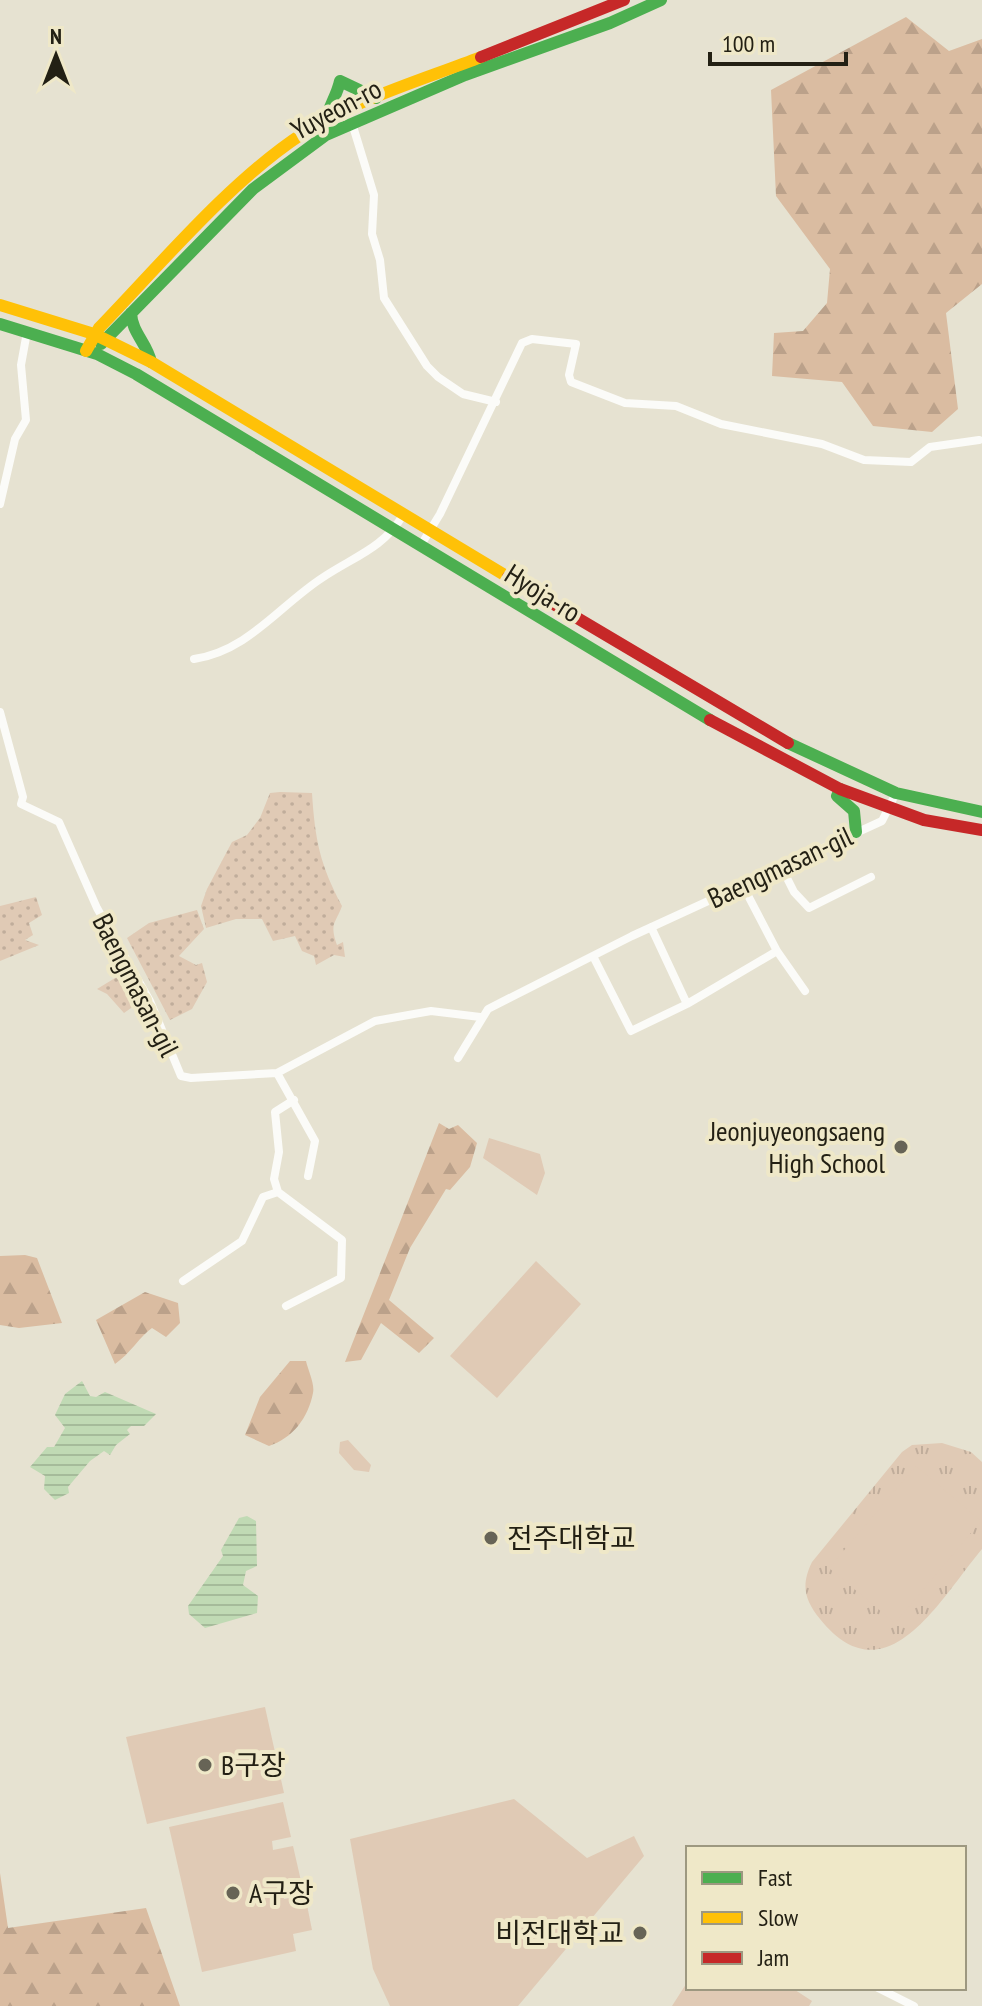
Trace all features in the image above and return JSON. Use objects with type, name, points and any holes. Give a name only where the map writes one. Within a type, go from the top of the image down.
[{"type":"main road","name":"Yuyeon-ro","points":[[94,344],[209,223],[285,163],[409,91],[624,0]]},
{"type":"main road","name":"Yuyeon-ro","points":[[94,344],[131,313],[258,167],[327,119],[376,98],[409,91],[661,0]]},
{"type":"main road","points":[[327,119],[327,111],[337,99],[340,81],[361,94],[376,98]]},
{"type":"main road","points":[[0,305],[94,344]]},
{"type":"main road","points":[[131,313],[132,328],[140,344],[149,352],[151,362]]},
{"type":"main road","points":[[4,325],[23,322],[94,344]]},
{"type":"main road","points":[[4,325],[94,344]]},
{"type":"main road","name":"Hyoja-ro","points":[[94,344],[151,362],[626,650],[782,740],[896,793],[982,812]]},
{"type":"main road","name":"Hyoja-ro","points":[[94,344],[151,382],[707,719],[840,789],[924,820],[982,830]]},
{"type":"main road","points":[[840,789],[837,796],[851,804],[856,813],[856,832]]},
{"type":"street","points":[[352,123],[374,195],[372,234],[380,260],[384,298],[427,366],[438,377],[463,394],[496,402]]},
{"type":"street","points":[[0,504],[15,439],[26,420],[21,365],[27,332]]},
{"type":"street","points":[[421,545],[496,402],[522,343],[558,340],[576,344],[569,375],[571,382],[625,403],[676,406],[721,424],[822,444],[864,460],[911,462],[930,447],[979,440]]},
{"type":"street","points":[[194,659],[212,656],[253,635],[320,579],[384,542],[403,515]]},
{"type":"street","name":"Baengmasan-gil","points":[[0,712],[23,797],[21,804],[59,822],[97,908],[150,1001],[181,1076],[277,1073],[375,1021],[431,1011],[480,1017]]},
{"type":"street","name":"Baengmasan-gil","points":[[458,1058],[480,1017],[488,1009],[651,927],[882,821],[896,793]]},
{"type":"street","points":[[781,866],[794,892],[809,908],[871,877]]},
{"type":"street","points":[[742,884],[777,951],[805,991]]},
{"type":"street","points":[[651,927],[687,1004]]},
{"type":"street","points":[[593,956],[631,1031],[687,1004],[777,951]]},
{"type":"street","points":[[277,1073],[315,1141],[308,1176]]},
{"type":"street","points":[[286,1306],[341,1278],[342,1240],[278,1192],[274,1179],[279,1152],[275,1112],[294,1100]]},
{"type":"street","points":[[183,1281],[242,1241],[263,1197],[278,1192]]},
{"type":"street","points":[[882,1990],[914,2006]]},
{"type":"green space","points":[[906,17],[949,51],[982,39],[982,284],[946,313],[958,409],[932,432],[873,426],[842,382],[772,376],[774,333],[803,331],[827,303],[830,269],[776,196],[771,90]]},
{"type":"green space","points":[[270,793],[312,793],[320,852],[328,878],[342,906],[334,932],[337,945],[343,942],[345,957],[334,955],[316,965],[314,956],[302,951],[295,936],[273,941],[262,919],[236,919],[206,928],[201,906],[232,842],[247,835],[260,818]]},
{"type":"green space","points":[[36,897],[42,915],[29,923],[33,935],[25,940],[39,945],[0,961],[0,906]]},
{"type":"green space","points":[[197,910],[204,929],[179,956],[196,965],[202,963],[207,982],[192,1009],[170,1020],[127,938],[149,923]]},
{"type":"green space","points":[[125,972],[141,1001],[124,1013],[107,994],[97,989]]},
{"type":"green space","points":[[439,1123],[449,1129],[458,1125],[477,1143],[470,1167],[450,1190],[446,1189],[410,1248],[389,1300],[434,1338],[419,1353],[381,1323],[361,1360],[345,1362]]},
{"type":"green space","points":[[489,1138],[540,1154],[545,1173],[537,1195],[483,1158]]},
{"type":"green space","points":[[0,1256],[37,1258],[62,1323],[19,1328],[0,1325]]},
{"type":"green space","points":[[536,1261],[581,1304],[497,1398],[450,1356]]},
{"type":"green space","points":[[145,1292],[178,1303],[180,1323],[166,1337],[152,1328],[115,1364],[96,1320]]},
{"type":"green space","points":[[290,1361],[306,1361],[313,1393],[298,1426],[285,1438],[269,1446],[245,1435],[260,1397]]},
{"type":"green space","points":[[348,1440],[371,1465],[369,1472],[354,1470],[339,1453],[340,1442]]},
{"type":"green space","points":[[942,1443],[971,1452],[982,1462],[982,1549],[930,1615],[910,1634],[889,1646],[867,1650],[844,1642],[810,1605],[805,1585],[812,1562],[902,1452],[912,1445]]},
{"type":"green space","points":[[916,1466],[981,1521],[895,1623],[829,1568]]},
{"type":"green space","name":"B구장","points":[[265,1707],[284,1793],[147,1824],[126,1737]]},
{"type":"green space","points":[[514,1799],[587,1858],[634,1836],[644,1856],[518,2006],[390,2006],[373,1969],[350,1839]]},
{"type":"green space","name":"A구장","points":[[283,1802],[291,1837],[272,1841],[273,1850],[293,1846],[301,1881],[282,1886],[284,1899],[305,1895],[312,1930],[293,1934],[296,1951],[202,1972],[169,1827]]},
{"type":"green space","points":[[0,1873],[8,1928],[146,1908],[180,2006],[0,2006]]},
{"type":"green space","points":[[686,1984],[686,1990],[795,1990],[812,2001],[809,2006],[672,2006]]},
{"type":"shaded area","points":[[82,1381],[90,1396],[96,1397],[105,1392],[156,1414],[144,1426],[131,1426],[127,1430],[130,1434],[116,1445],[110,1455],[104,1451],[90,1461],[68,1487],[69,1493],[55,1500],[44,1489],[45,1476],[30,1467],[47,1447],[54,1447],[65,1428],[55,1415],[65,1394]]},
{"type":"shaded area","points":[[247,1516],[256,1521],[257,1566],[246,1571],[243,1585],[258,1596],[257,1613],[205,1628],[189,1614],[188,1606],[223,1556],[221,1550],[239,1518]]},
{"type":"traffic: fast","points":[[101,344],[253,189],[326,135],[465,75],[610,23],[661,0]]},
{"type":"traffic: fast","points":[[327,119],[340,81],[376,98]]},
{"type":"traffic: fast","points":[[131,313],[151,362]]},
{"type":"traffic: fast","points":[[0,324],[97,354],[136,374],[710,720]]},
{"type":"traffic: fast","points":[[788,743],[896,793],[982,812]]},
{"type":"traffic: fast","points":[[840,789],[837,796],[854,811],[856,832]]},
{"type":"traffic: slow","points":[[86,351],[99,328],[171,252],[222,200],[275,154],[344,110],[481,57]]},
{"type":"traffic: slow","points":[[0,305],[94,334],[151,362],[508,577]]},
{"type":"traffic: jam","points":[[481,57],[624,0]]},
{"type":"traffic: jam","points":[[508,577],[788,743]]},
{"type":"traffic: jam","points":[[710,720],[840,789],[924,820],[982,830]]},
{"type":"place","name":"Jeonjuyeongsaeng High School","points":[[901,1147]]},
{"type":"place","name":"전주대학교","points":[[491,1538]]},
{"type":"place","name":"B구장","points":[[205,1765]]},
{"type":"place","name":"A구장","points":[[233,1893]]},
{"type":"place","name":"비전대학교","points":[[640,1933]]}]
